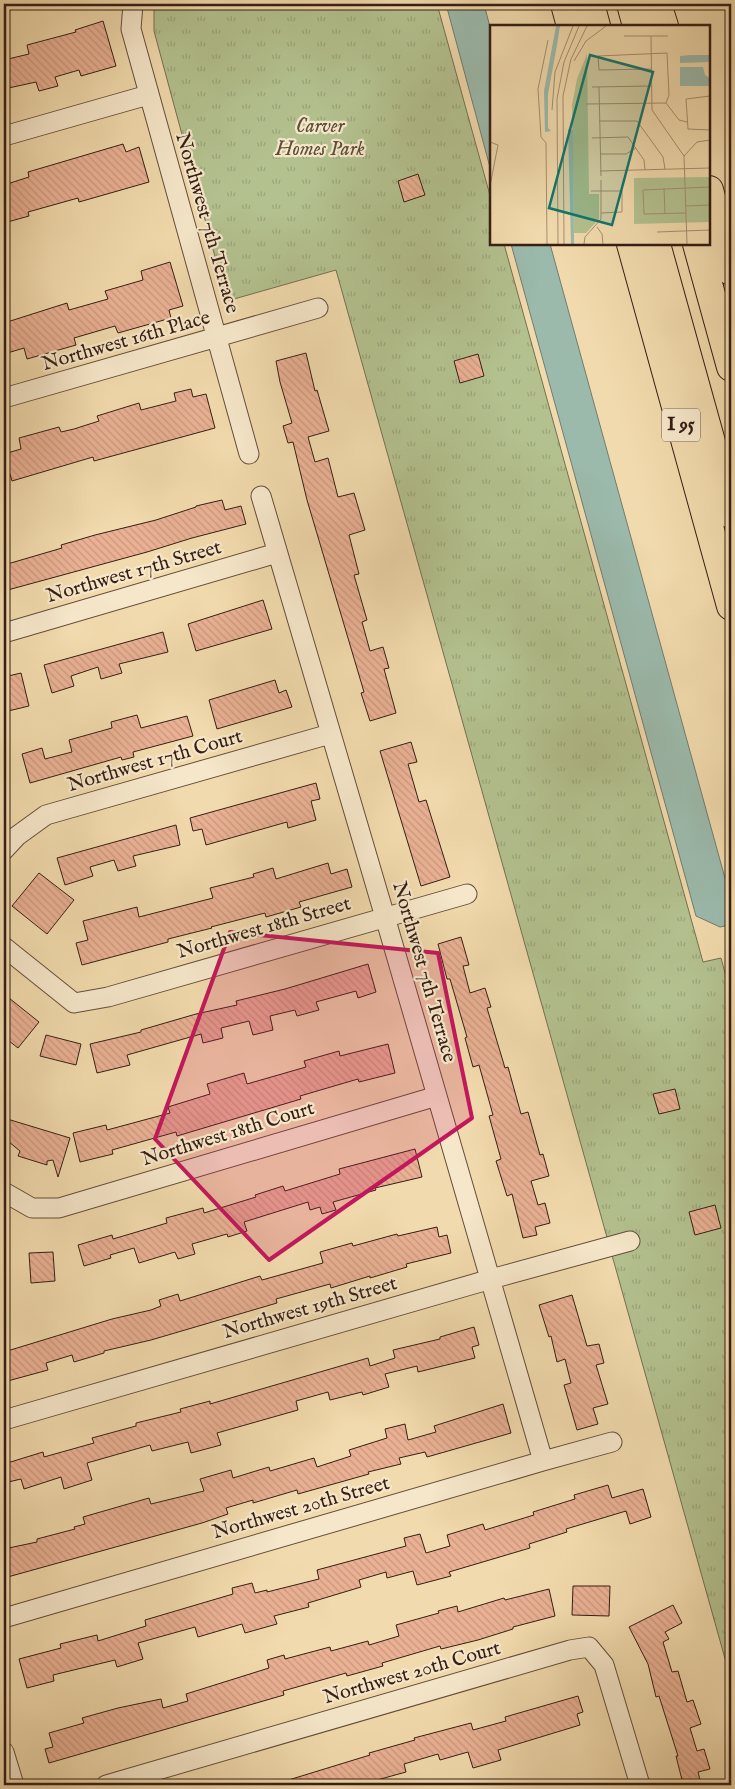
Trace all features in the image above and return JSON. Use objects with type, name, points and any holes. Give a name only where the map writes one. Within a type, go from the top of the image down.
[{"type":"highway","points":[[564,4],[571,25]]},
{"type":"highway","points":[[590,4],[596,25]]},
{"type":"highway","points":[[631,4],[637,25]]},
{"type":"highway","points":[[657,4],[664,25]]},
{"type":"highway","points":[[710,194],[731,271]]},
{"type":"highway","name":"I 95","points":[[631,245],[731,606]]},
{"type":"highway","points":[[656,245],[731,514]]},
{"type":"highway","points":[[697,245],[731,367]]},
{"type":"street","name":"Northwest 7th Terrace","points":[[133,4],[131,29],[148,95],[250,454]]},
{"type":"street","points":[[4,136],[148,95]]},
{"type":"street","name":"Northwest 16th Place","points":[[4,398],[318,308]]},
{"type":"street","name":"Northwest 7th Terrace","points":[[261,496],[543,1461]]},
{"type":"street","name":"Northwest 17th Street","points":[[4,633],[277,553]]},
{"type":"street","name":"Northwest 17th Court","points":[[4,850],[17,836],[46,815],[330,734]]},
{"type":"street","name":"Northwest 18th Street","points":[[4,947],[74,1003],[108,996],[466,894]]},
{"type":"street","name":"Northwest 18th Court","points":[[4,1192],[32,1208],[59,1208],[437,1096]]},
{"type":"street","name":"Northwest 19th Street","points":[[4,1420],[490,1279],[630,1241]]},
{"type":"street","name":"Northwest 20th Street","points":[[4,1618],[612,1442]]},
{"type":"street","name":"Northwest 20th Court","points":[[106,1785],[570,1650],[589,1648],[604,1665],[640,1785]]},
{"type":"street","points":[[4,1752],[14,1785]]},
{"type":"highlighted area","points":[[230,932],[438,953],[472,1118],[269,1260],[155,1139]]},
{"type":"green space","name":"Carver Homes Park","points":[[154,4],[437,4],[490,195],[490,245],[504,245],[703,962],[721,958],[731,995],[731,1680],[336,270],[227,301],[154,31]]},
{"type":"shaded area","points":[[446,4],[484,4],[490,27],[490,167]]},
{"type":"shaded area","points":[[511,245],[550,245],[728,889],[731,889],[731,925],[720,927],[696,916]]},
{"type":"building","points":[[103,21],[116,66],[81,76],[79,70],[55,77],[58,86],[39,91],[36,82],[4,89],[4,60],[29,54],[27,45],[76,32],[75,30]]},
{"type":"building","points":[[123,144],[126,152],[139,147],[149,182],[79,202],[78,198],[28,212],[29,216],[4,223],[4,185],[29,177],[28,172]]},
{"type":"building","points":[[418,174],[425,195],[404,202],[398,181]]},
{"type":"building","points":[[170,262],[183,306],[169,310],[171,318],[118,333],[115,326],[74,338],[76,345],[27,359],[24,348],[4,354],[4,323],[67,303],[69,310],[108,299],[105,291],[143,280],[141,271]]},
{"type":"building","points":[[306,353],[315,391],[317,390],[329,431],[308,437],[315,462],[328,458],[338,497],[354,493],[365,530],[349,535],[359,574],[354,575],[367,620],[362,622],[370,651],[383,647],[389,668],[384,669],[396,713],[370,721],[361,693],[364,692],[307,500],[293,442],[288,443],[283,426],[292,423],[276,361]]},
{"type":"building","points":[[478,354],[484,376],[460,383],[454,361]]},
{"type":"building","points":[[191,389],[193,397],[206,394],[215,428],[94,461],[93,457],[12,481],[4,454],[21,449],[19,438],[59,427],[61,432],[74,429],[99,421],[97,416],[139,403],[141,410],[176,401],[174,393]]},
{"type":"building","points":[[222,500],[225,510],[241,506],[246,524],[4,591],[4,565],[62,548],[61,545]]},
{"type":"building","points":[[263,600],[272,629],[196,651],[188,624]]},
{"type":"building","points":[[163,632],[168,652],[119,664],[122,673],[101,679],[98,667],[71,676],[74,686],[52,693],[44,665]]},
{"type":"building","points":[[21,673],[29,706],[4,712],[4,677]]},
{"type":"building","points":[[275,680],[279,693],[286,690],[292,707],[217,729],[209,700]]},
{"type":"building","points":[[137,715],[141,728],[187,716],[193,736],[133,752],[134,757],[122,760],[121,757],[30,783],[22,754],[42,748],[45,759],[72,752],[69,740],[112,728],[111,722]]},
{"type":"building","points":[[411,742],[417,762],[408,764],[419,802],[426,800],[450,877],[421,886],[380,751]]},
{"type":"building","points":[[316,783],[320,799],[311,801],[316,820],[288,828],[287,822],[206,845],[202,829],[193,831],[190,818]]},
{"type":"building","points":[[176,825],[180,845],[133,856],[136,866],[118,871],[114,860],[90,867],[93,876],[65,885],[57,858]]},
{"type":"building","points":[[328,863],[331,874],[347,869],[352,887],[299,902],[301,907],[266,917],[265,913],[211,927],[168,939],[168,942],[82,965],[76,943],[88,940],[83,921],[137,907],[139,917],[213,898],[210,888],[254,877],[253,874],[273,868],[276,879]]},
{"type":"building","points":[[39,873],[74,900],[47,934],[12,906]]},
{"type":"building","points":[[461,937],[469,965],[463,966],[470,993],[485,988],[491,1007],[487,1008],[505,1068],[508,1067],[521,1114],[528,1112],[540,1155],[543,1154],[549,1176],[531,1181],[538,1205],[545,1203],[550,1223],[535,1227],[537,1235],[523,1238],[512,1194],[507,1196],[496,1161],[501,1159],[489,1116],[493,1115],[479,1065],[473,1067],[465,1038],[467,1037],[450,979],[447,979],[438,944]]},
{"type":"building","points":[[368,964],[376,992],[358,998],[356,991],[316,1002],[319,1010],[297,1016],[295,1010],[270,1016],[273,1030],[253,1035],[249,1021],[221,1028],[223,1038],[203,1043],[201,1034],[127,1055],[130,1065],[97,1073],[90,1044],[141,1032],[141,1030],[196,1014],[237,1005],[236,1001],[285,989]]},
{"type":"building","points":[[4,994],[39,1022],[18,1048],[4,1037]]},
{"type":"building","points":[[46,1035],[81,1044],[76,1065],[40,1056]]},
{"type":"building","points":[[388,1044],[395,1073],[359,1082],[358,1079],[300,1096],[301,1099],[177,1136],[176,1132],[112,1150],[113,1154],[80,1162],[73,1133],[106,1125],[107,1130],[170,1113],[168,1107],[210,1094],[207,1084],[244,1073],[247,1084],[306,1067],[304,1061],[339,1051],[340,1056]]},
{"type":"building","points":[[675,1089],[680,1109],[659,1114],[653,1094]]},
{"type":"building","points":[[4,1118],[70,1138],[58,1177],[53,1160],[47,1161],[47,1165],[18,1156],[20,1151],[4,1138]]},
{"type":"building","points":[[415,1149],[422,1177],[375,1188],[376,1190],[333,1202],[336,1210],[322,1214],[320,1207],[310,1210],[308,1202],[244,1222],[247,1231],[228,1237],[227,1234],[192,1244],[195,1254],[178,1259],[175,1252],[139,1263],[134,1248],[110,1255],[111,1258],[84,1266],[78,1245],[112,1235],[113,1239],[167,1223],[166,1218],[203,1208],[204,1213],[256,1197],[255,1195],[283,1186],[285,1191],[340,1174],[339,1169]]},
{"type":"building","points":[[715,1205],[721,1228],[695,1235],[689,1212]]},
{"type":"building","points":[[437,1227],[439,1237],[447,1235],[451,1253],[406,1264],[407,1267],[370,1278],[370,1276],[331,1288],[330,1284],[276,1299],[277,1303],[151,1340],[104,1351],[104,1353],[74,1362],[72,1355],[46,1363],[48,1370],[4,1382],[4,1352],[112,1319],[151,1310],[161,1306],[159,1300],[178,1294],[180,1301],[260,1276],[262,1280],[323,1263],[320,1252],[352,1243],[353,1246],[397,1234],[398,1236]]},
{"type":"building","points":[[53,1252],[55,1281],[31,1283],[29,1253]]},
{"type":"building","points":[[572,1295],[587,1346],[599,1344],[604,1363],[596,1365],[608,1404],[593,1408],[598,1424],[577,1430],[564,1385],[571,1383],[565,1359],[557,1362],[551,1336],[549,1337],[539,1305]]},
{"type":"building","points":[[474,1327],[479,1345],[472,1347],[475,1358],[418,1372],[417,1366],[385,1374],[389,1387],[363,1395],[362,1392],[330,1400],[328,1392],[296,1401],[298,1410],[217,1433],[221,1445],[191,1453],[188,1442],[152,1451],[150,1445],[87,1463],[92,1480],[64,1489],[61,1477],[24,1489],[21,1479],[4,1483],[4,1464],[43,1452],[44,1457],[94,1443],[92,1438],[136,1426],[136,1423],[181,1412],[180,1409],[210,1401],[210,1404],[368,1358],[370,1366],[395,1358],[393,1350],[440,1339],[440,1337]]},
{"type":"building","points":[[503,1404],[511,1433],[427,1457],[425,1452],[399,1458],[401,1464],[368,1472],[369,1474],[298,1494],[297,1490],[253,1503],[253,1500],[226,1508],[228,1514],[202,1523],[4,1578],[4,1549],[37,1542],[37,1539],[75,1529],[74,1527],[85,1524],[83,1517],[149,1498],[151,1504],[204,1491],[200,1479],[231,1470],[233,1478],[269,1467],[270,1471],[314,1458],[317,1467],[351,1456],[349,1450],[387,1438],[385,1429],[405,1424],[408,1440],[436,1432],[434,1426]]},
{"type":"building","points":[[608,1485],[612,1498],[643,1489],[651,1517],[630,1524],[626,1511],[566,1529],[567,1532],[529,1544],[530,1548],[449,1572],[451,1576],[417,1585],[413,1571],[387,1578],[386,1572],[359,1580],[361,1587],[308,1603],[309,1607],[274,1616],[277,1624],[245,1633],[242,1624],[198,1637],[195,1627],[138,1643],[143,1659],[117,1667],[115,1660],[53,1675],[54,1681],[27,1688],[19,1659],[61,1648],[60,1644],[97,1635],[98,1641],[146,1626],[145,1620],[233,1594],[232,1588],[252,1583],[255,1593],[267,1590],[267,1592],[319,1579],[317,1570],[406,1546],[404,1538],[420,1534],[426,1553],[450,1546],[447,1535],[483,1524],[485,1530],[534,1515],[533,1512],[575,1499],[574,1495]]},
{"type":"building","points":[[573,1586],[610,1586],[609,1616],[572,1615]]},
{"type":"building","points":[[549,1589],[555,1616],[513,1627],[513,1629],[478,1640],[441,1649],[440,1646],[382,1663],[383,1666],[347,1676],[346,1673],[283,1691],[284,1695],[49,1763],[45,1749],[53,1747],[49,1733],[84,1723],[82,1718],[161,1699],[163,1708],[188,1701],[186,1694],[269,1668],[267,1660],[284,1655],[285,1659],[330,1647],[331,1651],[368,1641],[369,1645],[399,1636],[396,1625],[439,1613],[438,1611],[457,1606],[458,1612],[504,1598],[505,1600]]},
{"type":"building","points":[[673,1605],[682,1623],[665,1632],[669,1639],[663,1642],[672,1672],[678,1671],[687,1702],[693,1700],[701,1724],[690,1728],[697,1751],[704,1749],[710,1769],[698,1772],[700,1780],[683,1784],[676,1756],[678,1756],[659,1696],[656,1697],[648,1664],[629,1627]]},
{"type":"building","points":[[578,1696],[583,1712],[577,1714],[580,1725],[498,1750],[501,1760],[473,1768],[468,1752],[440,1760],[438,1754],[404,1764],[406,1772],[359,1785],[283,1785],[282,1782],[415,1740],[414,1738],[471,1723],[473,1730],[506,1721],[505,1717]]}]
